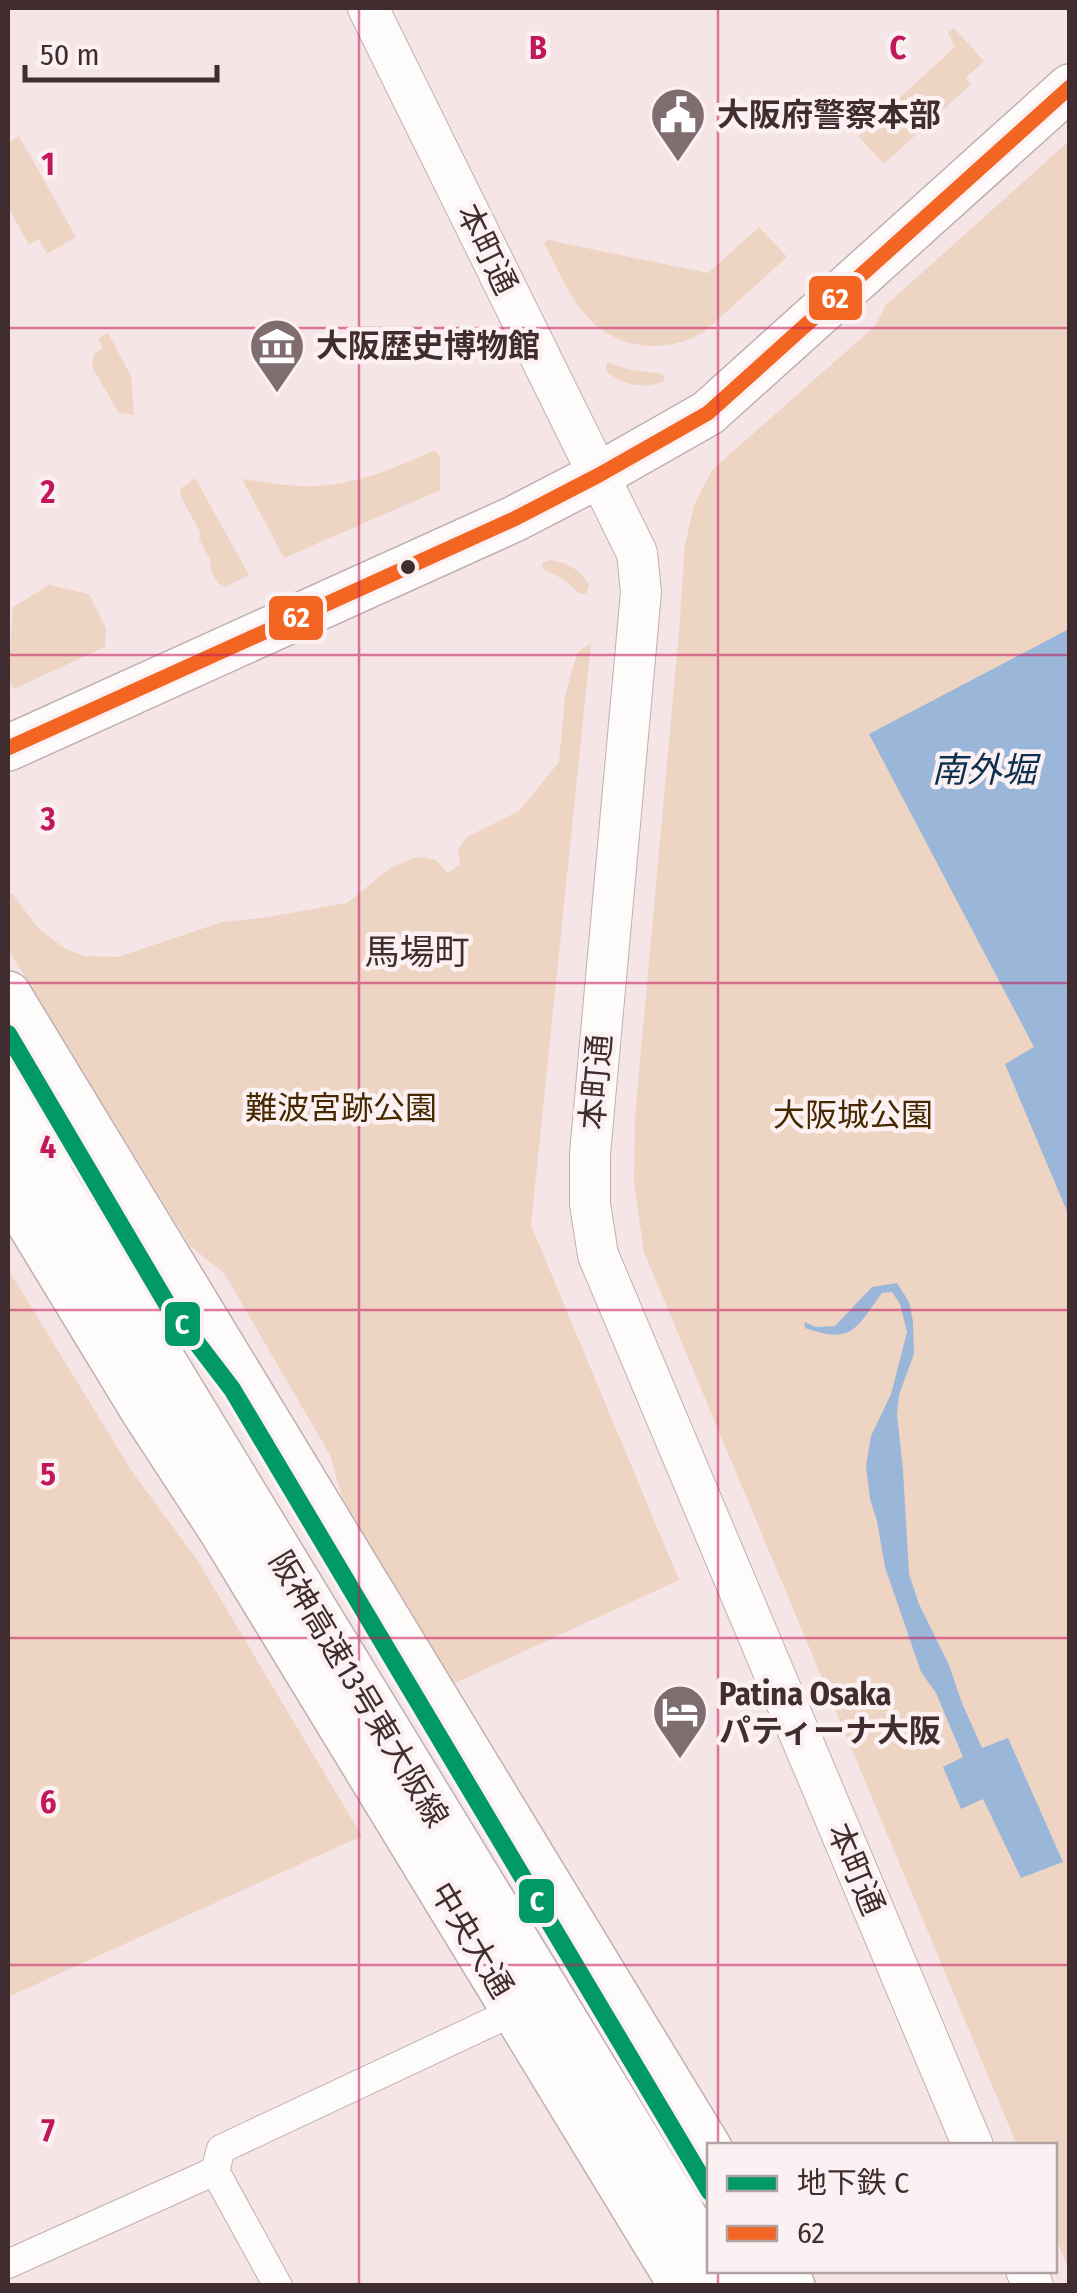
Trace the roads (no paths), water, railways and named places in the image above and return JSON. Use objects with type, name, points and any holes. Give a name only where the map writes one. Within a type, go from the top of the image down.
[{"type":"highway","name":"阪神高速13号東大阪線","points":[[8,1053],[637,2118],[707,2260]]},
{"type":"highway","name":"阪神高速13号東大阪線","points":[[8,1112],[637,2118],[707,2202]]},
{"type":"main road","points":[[8,748],[496,527],[708,413],[1070,87]]},
{"type":"main road","points":[[8,994],[707,2145]]},
{"type":"main road","name":"中央大通","points":[[8,1188],[682,2286]]},
{"type":"street","name":"本町通","points":[[368,8],[636,552],[641,592],[590,1154],[590,1204],[598,1255],[971,2143]]},
{"type":"street","points":[[278,2286],[215,2171],[220,2149],[515,2011]]},
{"type":"street","points":[[8,2264],[215,2171]]},
{"type":"water","name":"南外堀","points":[[1069,629],[1069,1216],[1005,1064],[1034,1047],[869,734]]},
{"type":"water","points":[[897,1283],[909,1302],[913,1321],[914,1354],[899,1395],[897,1414],[909,1574],[982,1748],[1008,1738],[1063,1862],[1021,1878],[983,1799],[961,1809],[943,1767],[963,1757],[936,1693],[921,1672],[885,1567],[870,1499],[866,1466],[871,1436],[891,1394],[907,1332],[900,1304],[892,1292],[882,1293],[859,1324],[844,1334],[805,1328],[804,1322],[816,1327],[835,1326],[872,1287]]},
{"type":"metro line","name":"C","points":[[8,1034],[167,1304],[232,1389],[707,2187]]},
{"type":"place","name":"大阪府警察本部","points":[[678,164]]},
{"type":"place","name":"大阪歴史博物館","points":[[277,395]]},
{"type":"place","name":"Patina Osaka パティーナ大阪","points":[[680,1761]]},
{"type":"district","name":"馬場町","points":[[417,952]]},
{"type":"park label","name":"難波宮跡公園","points":[[341,1108]]},
{"type":"park label","name":"大阪城公園","points":[[853,1115]]}]
